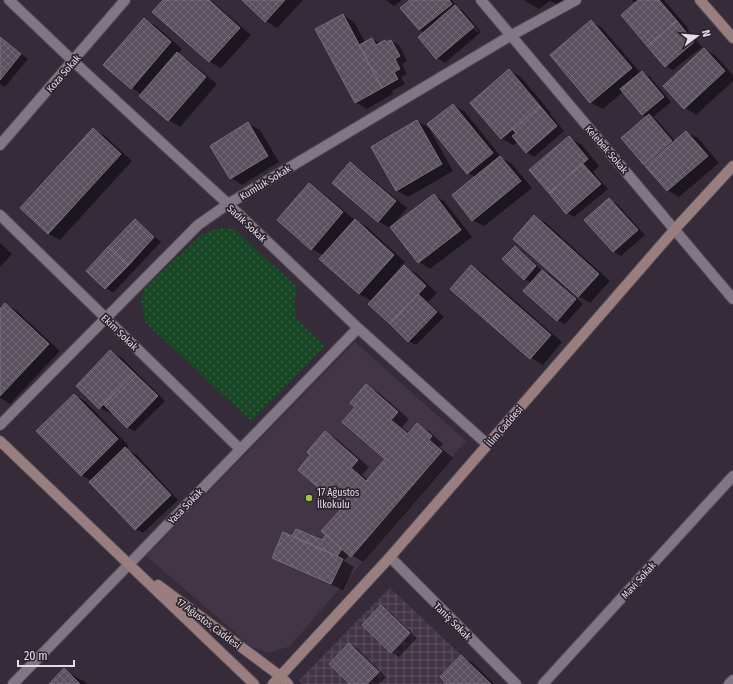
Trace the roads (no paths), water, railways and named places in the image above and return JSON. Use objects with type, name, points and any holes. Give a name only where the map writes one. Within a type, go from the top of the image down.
[{"type":"street","name":"Sadık Sokak","points":[[9,0],[73,62],[228,204],[358,328],[487,444]]},
{"type":"street","name":"Koza Sokak","points":[[0,145],[125,0]]},
{"type":"street","name":"Kelebek Sokak","points":[[481,0],[733,299]]},
{"type":"street","name":"Kumluk Sokak","points":[[0,425],[198,226],[228,204],[510,36],[576,0]]},
{"type":"street","points":[[700,0],[733,38]]},
{"type":"street","name":"İlim Caddesi","points":[[273,684],[390,557],[675,229],[733,166]]},
{"type":"street","name":"Ekim Sokak","points":[[0,215],[240,449]]},
{"type":"street","name":"Yasa Sokak","points":[[13,684],[358,328]]},
{"type":"street","name":"17 Ağustos Caddesi","points":[[0,441],[254,684]]},
{"type":"street","name":"Mavi Sokak","points":[[543,684],[733,476]]},
{"type":"street","name":"Taniş Sokak","points":[[390,557],[516,684]]},
{"type":"street","name":"17 Ağustos Caddesi","points":[[129,564],[280,676],[288,684]]},
{"type":"street","points":[[729,684],[733,680]]},
{"type":"place","name":"17 Ağustos İlkokulu","points":[[309,498]]}]
